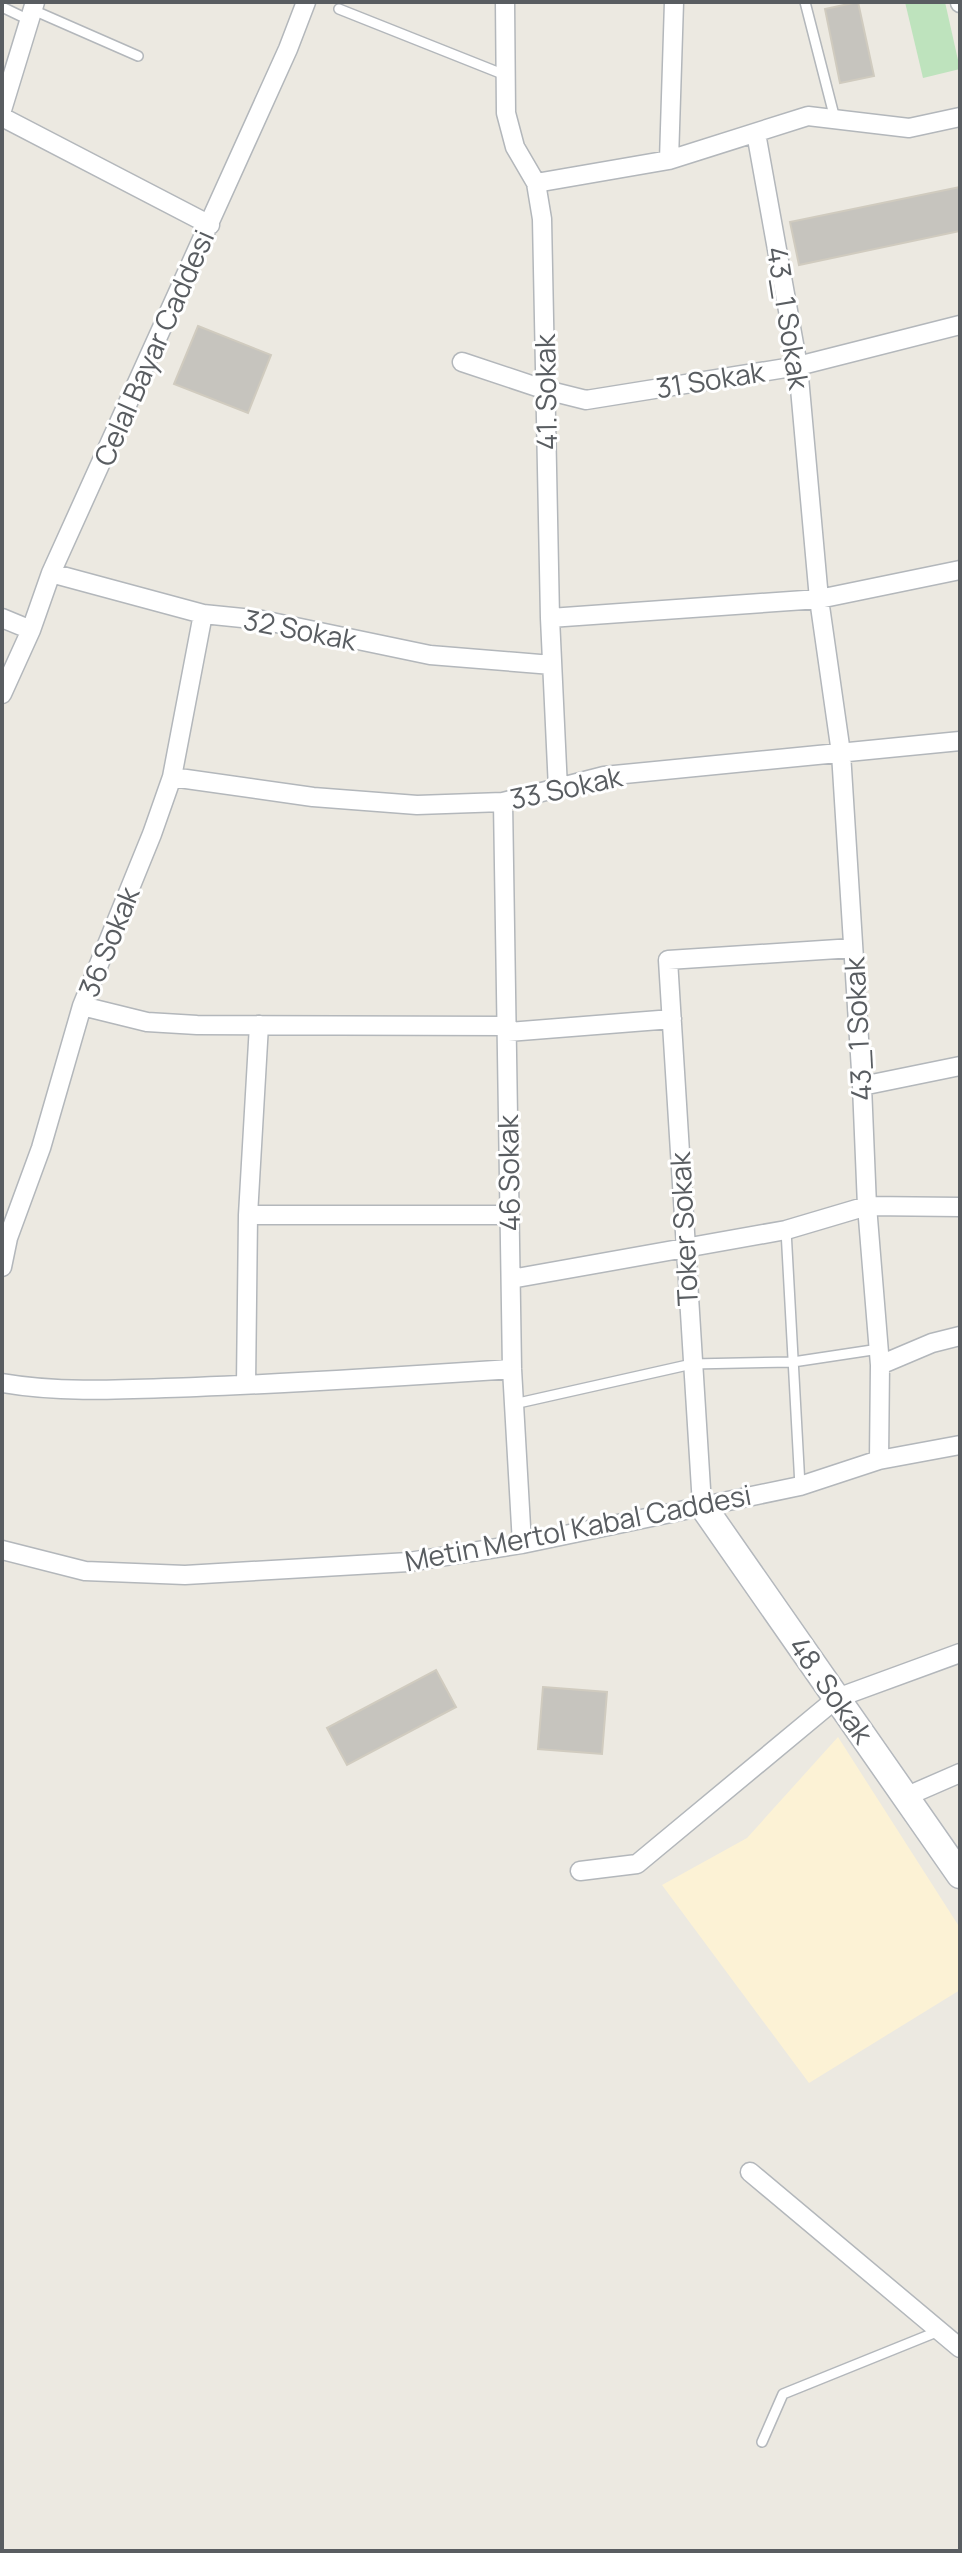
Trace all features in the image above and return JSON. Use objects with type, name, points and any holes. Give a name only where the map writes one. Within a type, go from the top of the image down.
[{"type":"main road","name":"48. Sokak","points":[[702,1505],[960,1875]]},
{"type":"street","name":"Celal Bayar Caddesi","points":[[2,694],[31,630],[51,573],[210,225],[306,2]]},
{"type":"street","name":"41. Sokak","points":[[505,2],[506,113],[515,147],[536,183],[542,219],[550,618],[558,789]]},
{"type":"street","points":[[669,160],[674,2]]},
{"type":"street","points":[[2,110],[32,11]]},
{"type":"street","points":[[536,183],[669,160],[808,116],[909,128],[960,117]]},
{"type":"street","points":[[2,117],[210,225]]},
{"type":"street","name":"43_1 Sokak","points":[[756,133],[798,366],[819,599],[841,753],[867,1206],[880,1357],[879,1460]]},
{"type":"street","name":"31 Sokak","points":[[462,362],[586,400],[798,366],[960,325]]},
{"type":"street","points":[[550,618],[819,599],[960,570]]},
{"type":"street","name":"32 Sokak","points":[[51,573],[203,614],[262,620],[430,655],[552,665]]},
{"type":"street","name":"36 Sokak","points":[[2,1263],[41,1148],[82,1006],[172,777],[203,614]]},
{"type":"street","points":[[2,618],[31,630]]},
{"type":"street","name":"33 Sokak","points":[[172,777],[313,797],[402,804],[503,802],[604,776],[960,741]]},
{"type":"street","name":"46 Sokak","points":[[503,802],[512,1369],[522,1544]]},
{"type":"street","name":"Toker Sokak","points":[[702,1505],[668,960],[853,948]]},
{"type":"street","points":[[82,1006],[147,1022],[259,1025],[508,1029],[672,1019]]},
{"type":"street","points":[[246,1385],[248,1215],[259,1025]]},
{"type":"street","points":[[862,1086],[960,1066]]},
{"type":"street","points":[[511,1279],[786,1230],[867,1206],[960,1207]]},
{"type":"street","points":[[248,1215],[510,1215]]},
{"type":"street","points":[[880,1357],[960,1336]]},
{"type":"street","points":[[2,1383],[41,1390],[246,1385],[512,1369]]},
{"type":"street","name":"Metin Mertol Kabal Caddesi","points":[[2,1550],[85,1571],[185,1575],[409,1562],[522,1544],[800,1486],[879,1460],[960,1445]]},
{"type":"street","points":[[580,1871],[637,1864],[837,1698],[960,1653]]},
{"type":"street","points":[[905,1797],[960,1773]]},
{"type":"street","points":[[750,2172],[960,2348]]},
{"type":"lane","points":[[805,2],[835,119]]},
{"type":"lane","points":[[2,7],[32,11],[138,56]]},
{"type":"lane","points":[[339,9],[505,75]]},
{"type":"lane","points":[[786,1230],[800,1486]]},
{"type":"lane","points":[[514,1404],[692,1364],[880,1357]]},
{"type":"lane","points":[[762,2442],[783,2394],[939,2331]]},
{"type":"shaded area","points":[[838,1737],[960,1928],[960,1990],[809,2083],[662,1885],[747,1838]]},
{"type":"green space","points":[[905,2],[945,2],[960,69],[923,78]]},
{"type":"building","points":[[858,2],[874,76],[840,83],[825,9]]},
{"type":"building","points":[[960,187],[960,231],[799,265],[790,222]]},
{"type":"building","points":[[198,326],[271,355],[248,413],[174,384]]},
{"type":"building","points":[[436,1670],[456,1707],[347,1765],[327,1728]]},
{"type":"building","points":[[543,1687],[607,1692],[602,1754],[538,1749]]}]
